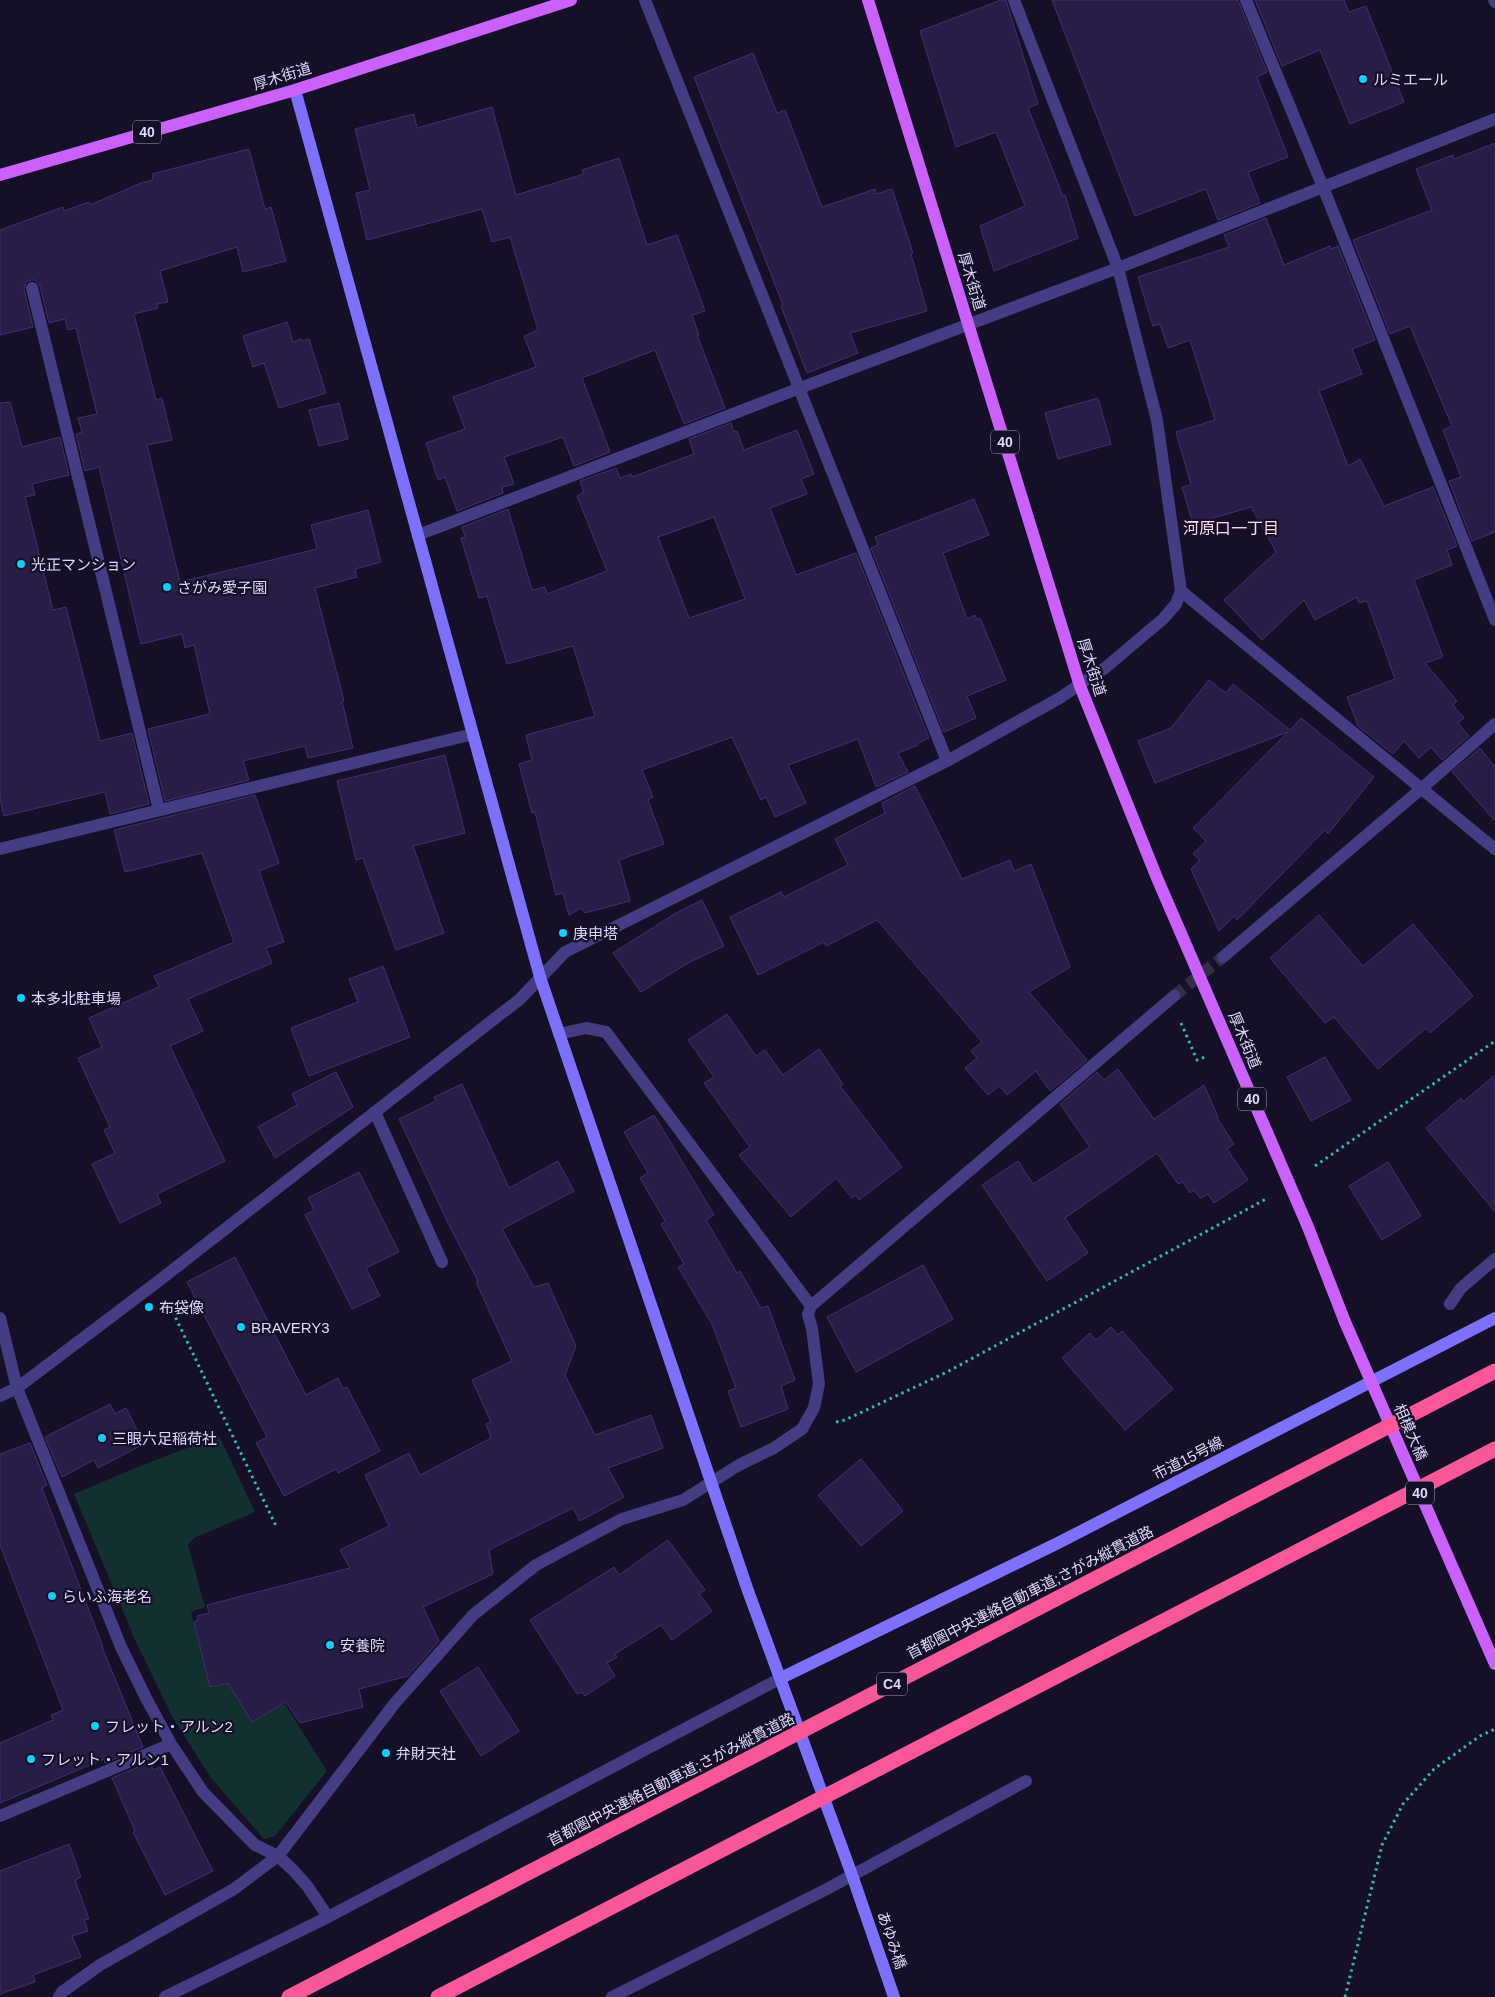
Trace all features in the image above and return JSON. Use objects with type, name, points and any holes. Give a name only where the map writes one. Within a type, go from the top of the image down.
[{"type":"highway","name":"首都圏中央連絡自動車道;さがみ縦貫道路","points":[[289,1997],[1495,1371]]},
{"type":"highway","points":[[438,1997],[1495,1450]]},
{"type":"main road","name":"厚木街道","points":[[0,175],[295,90],[571,0]]},
{"type":"main road","name":"厚木街道","points":[[868,0],[1080,686],[1157,878],[1304,1219],[1345,1322]]},
{"type":"main road","name":"相模大橋","points":[[1345,1322],[1495,1664]]},
{"type":"street","points":[[645,0],[947,761]]},
{"type":"street","points":[[0,1396],[17,1388],[156,1282],[512,1005],[564,952],[947,761],[1080,686],[1163,619],[1176,604],[1181,591],[1157,420],[1118,268],[1014,0]]},
{"type":"street","points":[[1246,0],[1323,187],[1495,620]]},
{"type":"street","name":"あゆみ橋","points":[[295,90],[540,977],[747,1588],[859,1894],[894,1997]]},
{"type":"street","points":[[418,535],[1118,268],[1495,119]]},
{"type":"street","points":[[32,288],[159,810]]},
{"type":"street","points":[[1181,591],[1495,849]]},
{"type":"street","points":[[1223,956],[1495,724]]},
{"type":"street","points":[[0,849],[473,734]]},
{"type":"street","points":[[59,1997],[62,1992],[100,1965],[234,1889],[278,1856],[395,1703],[473,1615],[536,1565],[622,1519],[683,1500],[712,1484],[739,1465],[774,1448],[802,1429],[814,1408],[819,1384],[812,1329],[808,1314],[811,1306],[1172,998]]},
{"type":"street","points":[[559,1034],[586,1028],[606,1032],[811,1306]]},
{"type":"street","points":[[375,1112],[442,1262]]},
{"type":"street","points":[[1450,1304],[1461,1288],[1495,1259]]},
{"type":"street","points":[[0,1318],[17,1388],[121,1647],[171,1744],[202,1792],[256,1845],[278,1856],[293,1870],[308,1887],[328,1917]]},
{"type":"street","name":"市道15号線","points":[[781,1678],[1058,1543],[1495,1318]]},
{"type":"street","points":[[165,1997],[328,1917],[781,1678]]},
{"type":"street","points":[[0,1816],[171,1744]]},
{"type":"street","points":[[612,1997],[852,1875],[1026,1781]]},
{"type":"path","points":[[1172,998],[1197,1060],[1205,1057]]},
{"type":"path","points":[[1315,1166],[1495,1041]]},
{"type":"path","points":[[802,1429],[845,1420],[947,1372],[1266,1199]]},
{"type":"path","points":[[156,1282],[171,1308],[277,1528]]},
{"type":"path","points":[[1345,1997],[1382,1845],[1404,1804],[1434,1769],[1480,1736],[1495,1729]]},
{"type":"green space","points":[[219,1436],[255,1512],[194,1538],[188,1545],[205,1607],[191,1612],[209,1682],[211,1687],[232,1682],[275,1708],[285,1704],[327,1771],[275,1836],[264,1839],[211,1778],[173,1718],[136,1642],[74,1494]]},
{"type":"building","points":[[1001,0],[1006,0],[1038,104],[1028,108],[1063,196],[1065,195],[1078,238],[994,271],[980,226],[1025,206],[996,132],[956,147],[920,31]]},
{"type":"building","points":[[1052,0],[1238,0],[1267,72],[1257,77],[1288,157],[1248,172],[1260,203],[1218,220],[1206,189],[1135,216]]},
{"type":"building","name":"ルミエール","points":[[1255,0],[1344,0],[1349,12],[1366,6],[1404,102],[1350,124],[1320,50],[1282,66]]},
{"type":"building","points":[[753,53],[777,113],[785,110],[822,207],[875,189],[876,194],[892,189],[913,253],[911,254],[927,311],[850,333],[858,353],[807,373],[781,306],[783,305],[694,77]]},
{"type":"building","points":[[492,107],[516,195],[584,174],[582,170],[619,158],[647,245],[677,235],[705,311],[692,315],[699,335],[697,335],[725,408],[684,424],[655,350],[582,378],[610,452],[574,466],[563,437],[504,457],[514,484],[502,487],[503,493],[457,511],[445,477],[438,480],[426,443],[465,429],[453,397],[536,367],[524,336],[538,330],[510,237],[492,242],[482,209],[367,240],[356,193],[370,190],[355,129],[414,114],[417,128]]},
{"type":"building","points":[[1495,143],[1495,532],[1472,541],[1449,481],[1461,477],[1443,430],[1452,426],[1410,326],[1390,334],[1353,240],[1432,210],[1416,169],[1453,155],[1454,159]]},
{"type":"building","points":[[249,149],[265,209],[271,207],[286,261],[243,272],[237,247],[160,271],[168,302],[157,304],[158,308],[134,314],[156,400],[162,398],[172,440],[147,445],[180,582],[317,549],[311,525],[368,510],[381,562],[355,569],[357,577],[315,588],[344,701],[342,701],[353,748],[308,758],[305,746],[243,761],[249,780],[165,801],[148,729],[210,714],[194,645],[185,648],[182,634],[141,644],[99,467],[85,471],[76,434],[82,432],[78,418],[97,414],[76,328],[68,330],[65,319],[49,323],[40,286],[35,280],[31,280],[26,282],[24,289],[33,327],[0,335],[0,230],[63,207],[64,211],[89,202],[90,205],[141,183],[153,180],[152,174]]},
{"type":"building","points":[[1266,218],[1284,265],[1330,246],[1331,249],[1338,246],[1375,340],[1352,349],[1362,374],[1319,391],[1348,466],[1360,459],[1384,506],[1433,487],[1457,546],[1447,550],[1452,565],[1414,580],[1443,657],[1425,663],[1457,701],[1453,705],[1464,718],[1458,723],[1469,736],[1442,760],[1431,747],[1419,758],[1404,741],[1393,754],[1358,726],[1347,697],[1395,679],[1367,601],[1359,603],[1357,597],[1315,620],[1304,600],[1262,640],[1224,600],[1276,552],[1251,507],[1193,524],[1182,487],[1191,485],[1176,432],[1215,420],[1190,340],[1168,348],[1160,324],[1153,326],[1138,277],[1229,247],[1224,235]]},
{"type":"building","points":[[287,322],[293,342],[309,339],[326,393],[279,408],[264,363],[253,367],[243,336]]},
{"type":"building","points":[[1098,398],[1111,444],[1058,459],[1045,413]]},
{"type":"building","points":[[10,402],[22,447],[60,437],[69,475],[32,484],[35,495],[25,497],[53,610],[66,607],[100,741],[132,733],[149,804],[110,814],[105,792],[4,816],[0,798],[0,403]]},
{"type":"building","points":[[339,403],[348,439],[319,446],[309,410]]},
{"type":"building","points":[[731,423],[734,432],[737,431],[744,450],[797,430],[814,474],[801,479],[807,494],[770,508],[796,575],[856,553],[929,738],[918,743],[918,745],[898,753],[908,772],[876,787],[858,739],[788,765],[806,803],[775,817],[766,797],[761,800],[732,737],[642,770],[653,797],[648,800],[664,844],[619,860],[630,901],[585,913],[581,908],[569,915],[563,893],[556,895],[535,812],[532,813],[519,764],[532,760],[526,735],[595,716],[573,646],[507,664],[487,596],[479,598],[461,538],[465,537],[462,527],[508,509],[532,590],[545,587],[547,594],[607,571],[577,496],[584,492],[580,481],[616,468],[620,478],[631,474],[632,477],[694,454],[689,439]],"holes":[[[714,517],[745,599],[689,618],[658,537]]]},
{"type":"building","points":[[974,499],[989,535],[943,553],[967,619],[975,615],[977,620],[980,618],[1006,680],[967,696],[976,718],[944,732],[871,548],[878,545],[875,537]]},
{"type":"building","points":[[1209,680],[1226,693],[1233,684],[1290,730],[1301,718],[1374,777],[1328,834],[1325,830],[1237,920],[1234,916],[1219,931],[1191,869],[1200,860],[1193,854],[1206,841],[1193,828],[1288,732],[1155,783],[1138,741],[1171,728]]},
{"type":"building","points":[[1480,748],[1495,767],[1495,821],[1452,772]]},
{"type":"building","points":[[445,755],[465,833],[413,846],[444,933],[396,950],[363,858],[356,860],[337,781]]},
{"type":"building","points":[[915,786],[962,879],[1010,860],[1014,871],[1031,864],[1070,967],[1029,992],[1087,1060],[1050,1091],[1036,1071],[1007,1095],[999,1086],[988,1095],[965,1068],[977,1058],[971,1051],[982,1042],[877,920],[826,946],[824,942],[758,975],[730,917],[781,892],[784,897],[848,865],[835,839],[885,813],[882,803]]},
{"type":"building","points":[[255,795],[279,863],[259,871],[284,942],[266,948],[272,963],[188,999],[203,1031],[170,1046],[225,1161],[157,1194],[161,1203],[120,1223],[92,1164],[115,1153],[104,1130],[110,1127],[78,1058],[102,1047],[89,1018],[159,987],[154,976],[234,942],[202,853],[125,872],[114,830]]},
{"type":"building","points":[[702,900],[724,946],[688,963],[641,992],[613,953],[676,913]]},
{"type":"building","points":[[1319,915],[1363,966],[1413,924],[1473,996],[1430,1033],[1426,1028],[1378,1069],[1334,1017],[1325,1023],[1270,958]]},
{"type":"building","points":[[383,966],[410,1037],[309,1076],[291,1028],[358,1002],[349,979]]},
{"type":"building","points":[[727,1014],[756,1056],[765,1050],[783,1075],[819,1049],[843,1084],[840,1086],[902,1167],[859,1200],[856,1195],[852,1198],[836,1178],[791,1217],[739,1155],[750,1147],[704,1083],[714,1077],[688,1040]]},
{"type":"building","points":[[1325,1057],[1351,1100],[1311,1121],[1287,1077]]},
{"type":"building","points":[[1118,1069],[1154,1119],[1204,1085],[1217,1118],[1234,1144],[1227,1149],[1248,1180],[1214,1203],[1208,1194],[1200,1198],[1194,1190],[1190,1193],[1183,1182],[1178,1184],[1157,1153],[1065,1218],[1088,1253],[1047,1281],[982,1185],[1018,1161],[1033,1184],[1090,1147],[1060,1104],[1097,1072],[1104,1080]]},
{"type":"building","points":[[336,1072],[353,1107],[275,1158],[258,1127],[297,1105],[292,1094]]},
{"type":"building","points":[[1495,1075],[1495,1212],[1426,1128],[1461,1098],[1463,1102]]},
{"type":"building","points":[[462,1084],[509,1188],[558,1161],[574,1191],[502,1229],[534,1287],[548,1283],[576,1346],[565,1375],[595,1435],[651,1415],[663,1448],[608,1468],[624,1497],[580,1521],[573,1508],[489,1550],[493,1574],[423,1607],[439,1641],[408,1676],[359,1689],[363,1707],[300,1723],[286,1702],[252,1722],[228,1683],[210,1687],[194,1622],[198,1620],[197,1616],[209,1613],[207,1605],[350,1568],[340,1550],[389,1526],[365,1475],[409,1453],[420,1475],[491,1438],[486,1424],[491,1422],[472,1380],[512,1361],[476,1282],[478,1281],[448,1223],[399,1119],[436,1101],[434,1097]]},
{"type":"building","points":[[654,1115],[714,1215],[706,1220],[737,1273],[740,1271],[761,1308],[768,1306],[795,1380],[781,1386],[788,1409],[741,1427],[728,1391],[736,1388],[712,1324],[678,1267],[684,1264],[661,1224],[665,1221],[640,1178],[648,1173],[624,1132]]},
{"type":"building","points":[[1388,1162],[1421,1216],[1382,1240],[1349,1186]]},
{"type":"building","points":[[359,1172],[399,1252],[366,1268],[380,1296],[352,1309],[305,1215],[314,1210],[308,1198]]},
{"type":"building","points":[[235,1257],[306,1395],[338,1378],[343,1389],[347,1387],[380,1451],[338,1473],[336,1469],[284,1496],[256,1443],[267,1437],[187,1282]]},
{"type":"building","points":[[923,1265],[953,1319],[856,1372],[827,1317]]},
{"type":"building","points":[[1111,1327],[1118,1335],[1122,1331],[1173,1389],[1125,1430],[1062,1358],[1090,1333],[1096,1340]]},
{"type":"building","name":"三眼六足稲荷社","points":[[110,1404],[115,1414],[126,1408],[144,1444],[98,1468],[94,1460],[62,1477],[45,1437]]},
{"type":"building","points":[[30,1443],[47,1485],[42,1488],[102,1647],[143,1747],[105,1763],[104,1759],[0,1803],[0,1743],[53,1720],[51,1715],[63,1710],[0,1545],[0,1454]]},
{"type":"building","points":[[861,1459],[903,1511],[861,1546],[818,1495]]},
{"type":"building","points":[[668,1540],[705,1590],[699,1594],[712,1611],[672,1640],[661,1625],[615,1654],[617,1657],[607,1663],[615,1676],[585,1696],[582,1692],[577,1694],[530,1620],[614,1567],[619,1575]]},
{"type":"building","points":[[478,1667],[519,1731],[481,1756],[440,1691]]},
{"type":"building","points":[[150,1762],[153,1770],[160,1767],[213,1871],[165,1895],[133,1832],[135,1831],[112,1778]]},
{"type":"building","points":[[69,1844],[81,1877],[75,1880],[89,1919],[84,1920],[88,1931],[72,1936],[81,1957],[33,1975],[35,1982],[0,1994],[0,1871]]},
{"type":"tunnel","points":[[1174,996],[1223,957]]},
{"type":"place","name":"ルミエール","points":[[1363,79]]},
{"type":"place","name":"光正マンション","points":[[21,564]]},
{"type":"place","name":"さがみ愛子園","points":[[167,587]]},
{"type":"place","name":"庚申塔","points":[[563,933]]},
{"type":"place","name":"本多北駐車場","points":[[21,998]]},
{"type":"place","name":"布袋像","points":[[149,1307]]},
{"type":"place","name":"BRAVERY3","points":[[241,1327]]},
{"type":"place","name":"三眼六足稲荷社","points":[[102,1438]]},
{"type":"place","name":"らいふ海老名","points":[[52,1596]]},
{"type":"place","name":"安養院","points":[[330,1645]]},
{"type":"place","name":"フレット・アルン2","points":[[95,1726]]},
{"type":"place","name":"弁財天社","points":[[386,1753]]},
{"type":"place","name":"フレット・アルン1","points":[[31,1759]]},
{"type":"district","name":"河原口一丁目","points":[[1231,528]]}]
